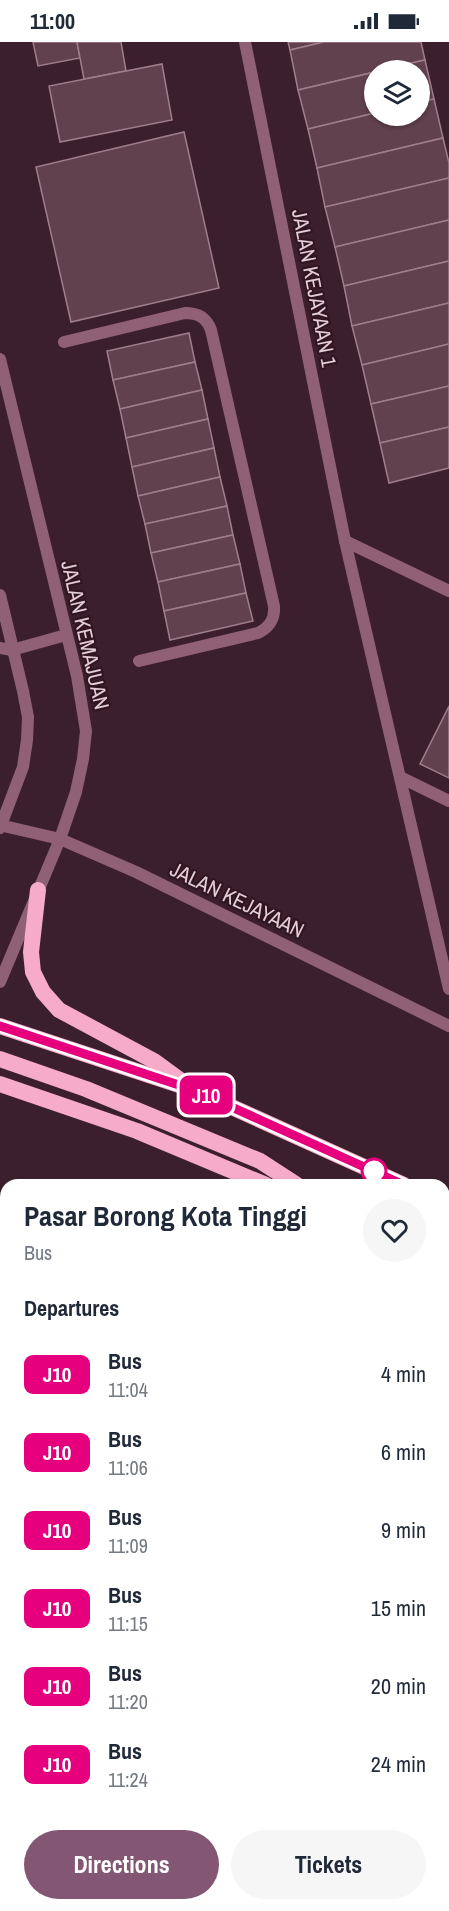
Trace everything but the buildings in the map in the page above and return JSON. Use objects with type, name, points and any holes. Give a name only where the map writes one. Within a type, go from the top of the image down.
[{"type":"highway","points":[[38,890],[31,952],[33,972],[43,992],[58,1010],[154,1061],[194,1090]]},
{"type":"highway","points":[[0,1026],[194,1090],[391,1179]]},
{"type":"highway","points":[[0,1059],[86,1089],[260,1161],[288,1179]]},
{"type":"highway","points":[[0,1084],[137,1131],[252,1179]]},
{"type":"street","name":"JALAN KEJAYAAN 1","points":[[245,42],[345,541],[449,988]]},
{"type":"street","points":[[64,342],[185,313],[201,316],[211,330],[275,615],[266,629],[258,633],[139,660]]},
{"type":"street","name":"JALAN KEMAJUAN","points":[[0,359],[77,676],[86,731],[76,792],[60,839],[0,982]]},
{"type":"street","points":[[345,541],[449,591]]},
{"type":"street","points":[[0,595],[6,649],[25,699],[28,717],[23,767],[0,826]]},
{"type":"street","points":[[6,649],[66,635]]},
{"type":"street","points":[[400,777],[449,801]]},
{"type":"street","name":"JALAN KEJAYAAN","points":[[0,826],[60,839],[136,872],[449,1026]]},
{"type":"bus line","name":"J10","points":[[0,1026],[194,1090],[392,1179]]}]
